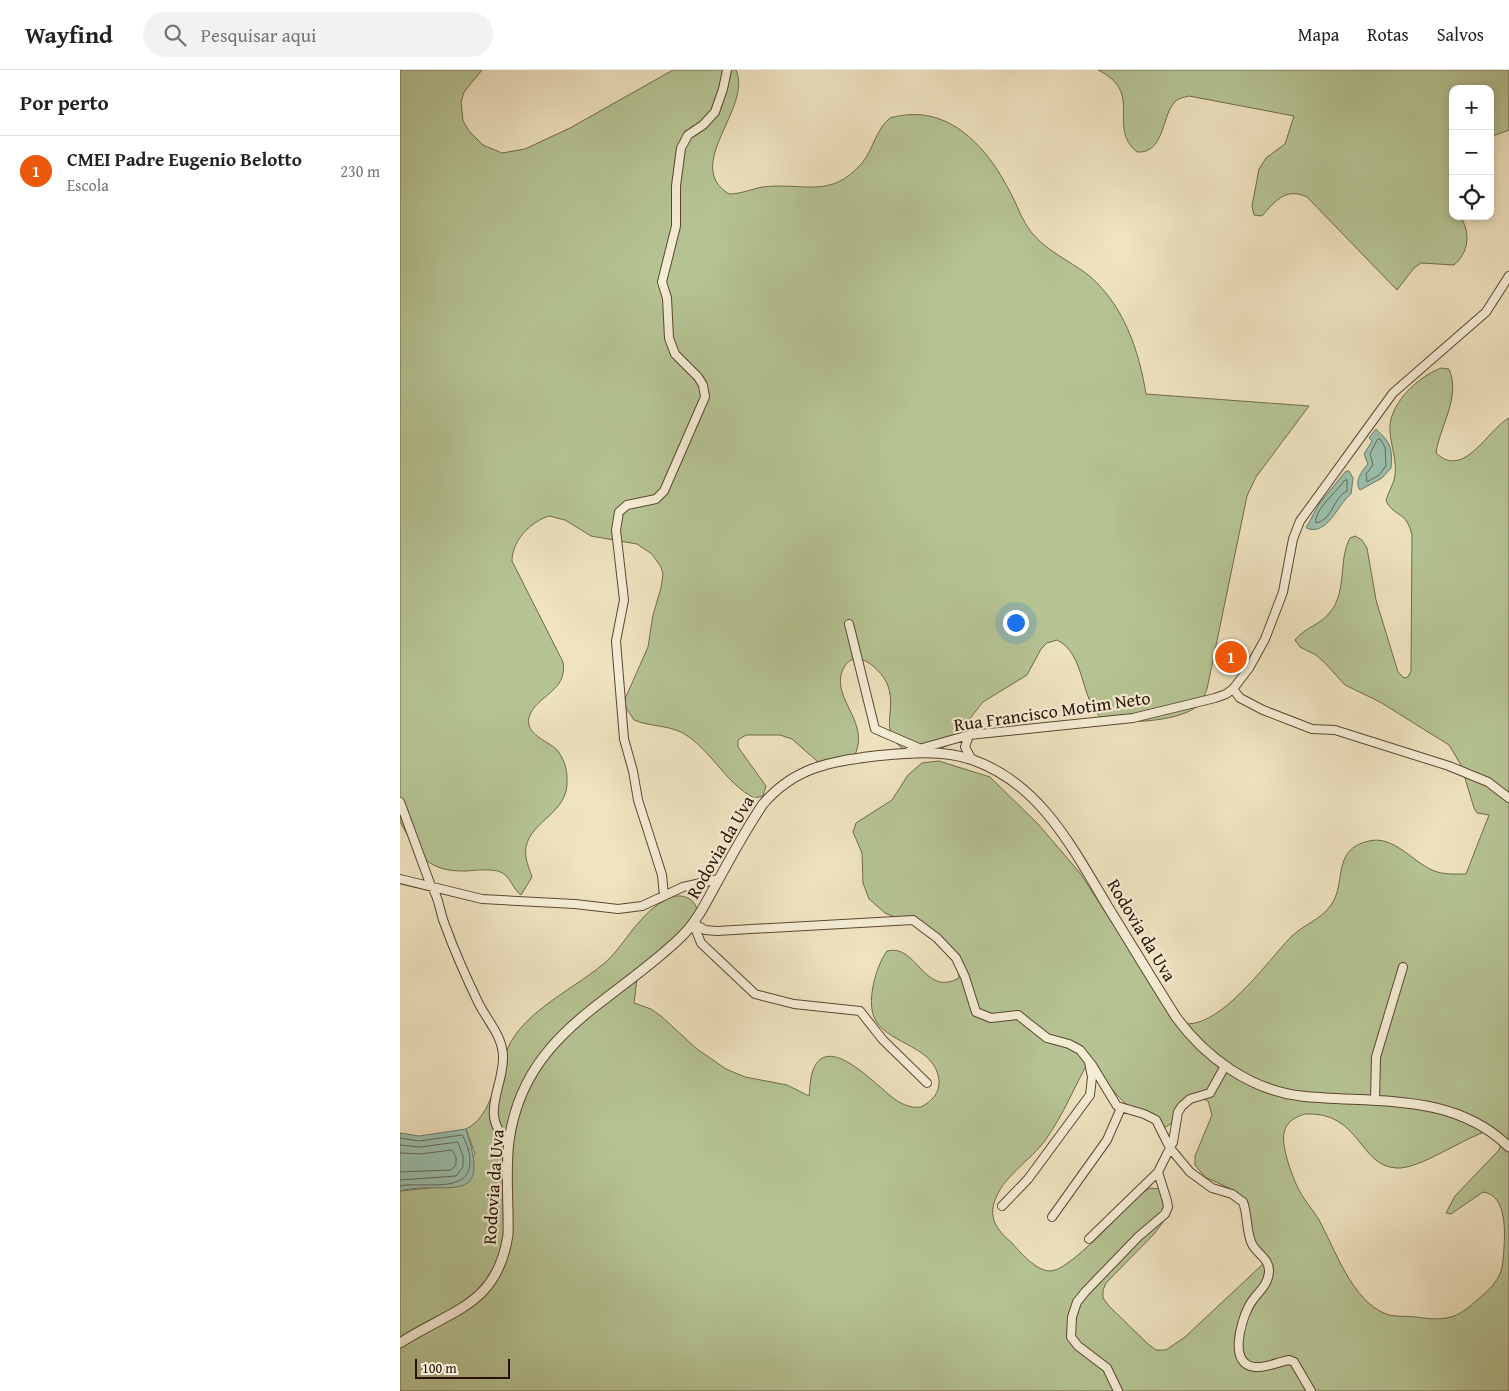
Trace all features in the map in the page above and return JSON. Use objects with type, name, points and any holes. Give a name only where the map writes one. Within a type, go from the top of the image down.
[{"type":"street","points":[[664,896],[662,875],[638,800],[623,729],[616,642],[624,600],[616,530],[619,512],[627,506],[656,499],[664,491],[705,397],[703,385],[698,377],[674,354],[669,338],[667,298],[662,282],[676,226],[676,186],[681,148],[688,134],[703,124],[715,112],[727,70]]},
{"type":"street","name":"Rua Francisco Motim Neto","points":[[905,753],[969,735],[1133,718],[1215,698],[1233,689],[1249,668],[1265,639],[1283,592],[1293,538],[1300,521],[1393,393],[1486,312],[1509,276]]},
{"type":"street","points":[[850,624],[875,729],[920,748]]},
{"type":"street","points":[[1233,689],[1240,698],[1263,710],[1312,729],[1334,730],[1464,771],[1488,782],[1509,798]]},
{"type":"street","points":[[969,735],[965,747],[972,760]]},
{"type":"street","name":"Rodovia da Uva","points":[[400,1342],[478,1298],[496,1274],[506,1249],[508,1235],[509,1142],[515,1115],[534,1070],[568,1027],[672,945],[693,923],[763,804],[774,792],[792,778],[821,765],[905,753],[944,754],[972,760],[1010,779],[1027,791],[1044,809],[1073,849],[1176,1017],[1195,1041],[1225,1066],[1256,1082],[1300,1096],[1423,1104],[1444,1109],[1479,1125],[1509,1147]]},
{"type":"street","points":[[400,802],[431,886],[439,896],[440,910],[445,926],[478,1002],[502,1046],[502,1070],[494,1099],[496,1123],[500,1135],[509,1142]]},
{"type":"street","points":[[400,879],[482,899],[576,904],[618,909],[642,906],[683,887],[719,878]]},
{"type":"street","points":[[693,923],[705,930],[718,931],[913,920],[937,938],[956,958],[965,977],[976,1012],[992,1018],[1018,1014],[1048,1038],[1075,1047],[1089,1060],[1114,1102],[1121,1108],[1144,1114],[1156,1120],[1170,1148],[1200,1181],[1212,1188],[1232,1194],[1243,1202],[1252,1245],[1269,1267],[1268,1281],[1248,1307],[1243,1318],[1240,1333],[1240,1356],[1248,1365],[1255,1367],[1289,1360],[1294,1362],[1311,1391]]},
{"type":"street","points":[[693,923],[701,943],[755,994],[794,1004],[860,1011],[883,1040],[927,1083]]},
{"type":"street","points":[[1375,1100],[1376,1056],[1403,967]]},
{"type":"street","points":[[1002,1206],[1028,1179],[1090,1095],[1092,1077],[1089,1060]]},
{"type":"street","points":[[1089,1239],[1158,1172],[1170,1148],[1178,1112],[1190,1099],[1210,1093],[1225,1066]]},
{"type":"street","points":[[1052,1217],[1107,1140],[1121,1108]]},
{"type":"street","points":[[1118,1391],[1107,1368],[1078,1346],[1071,1337],[1072,1317],[1077,1302],[1085,1292],[1138,1237],[1165,1214],[1168,1201],[1158,1172]]},
{"type":"shaded area","points":[[400,70],[482,70],[464,92],[461,102],[463,121],[469,131],[483,145],[502,153],[525,149],[570,128],[673,70],[736,70],[739,85],[729,118],[715,152],[713,168],[717,182],[729,194],[763,187],[816,187],[839,182],[862,163],[881,128],[890,118],[910,115],[929,116],[946,122],[962,131],[976,143],[999,173],[1032,233],[1051,250],[1087,274],[1100,286],[1120,313],[1134,344],[1146,394],[1309,406],[1256,477],[1247,496],[1207,689],[1201,703],[1193,709],[1169,718],[1126,722],[1103,720],[1095,711],[1090,701],[1073,655],[1057,640],[1047,643],[1041,649],[1027,675],[983,702],[950,744],[936,751],[903,749],[891,735],[891,704],[885,680],[875,667],[868,662],[854,659],[848,662],[843,669],[840,680],[842,691],[856,723],[858,735],[858,747],[852,760],[827,766],[818,762],[792,739],[780,735],[746,735],[738,740],[738,747],[766,786],[763,796],[754,798],[736,785],[698,744],[689,737],[676,730],[634,720],[626,708],[625,699],[648,647],[653,615],[661,588],[663,574],[661,567],[652,554],[637,544],[591,536],[565,520],[549,516],[535,523],[523,533],[515,546],[512,561],[563,662],[561,680],[538,703],[529,717],[529,723],[533,733],[553,746],[561,756],[567,778],[563,800],[529,838],[526,855],[532,877],[521,895],[509,879],[498,871],[453,871],[433,865],[425,859],[413,844],[400,822]]},
{"type":"shaded area","points":[[1098,70],[1509,70],[1509,130],[1494,136],[1494,85],[1449,85],[1449,220],[1463,220],[1466,229],[1467,242],[1463,254],[1454,265],[1421,263],[1414,268],[1397,290],[1307,197],[1300,194],[1287,195],[1276,201],[1262,216],[1254,215],[1252,206],[1259,169],[1266,158],[1285,144],[1294,116],[1189,96],[1178,99],[1172,106],[1158,140],[1153,146],[1146,151],[1137,152],[1128,142],[1124,131],[1123,99],[1120,89],[1112,79]]},
{"type":"shaded area","points":[[1441,368],[1449,369],[1452,380],[1451,401],[1436,453],[1446,460],[1456,461],[1466,457],[1509,418],[1509,1391],[400,1391],[400,1191],[430,1188],[475,1154],[466,1129],[475,1123],[488,1105],[503,1060],[515,1036],[538,1011],[609,959],[642,918],[667,899],[677,896],[687,898],[697,908],[698,914],[637,979],[634,1003],[651,1009],[697,1049],[726,1069],[745,1077],[787,1085],[809,1096],[813,1070],[821,1059],[831,1056],[842,1059],[855,1067],[899,1102],[907,1106],[921,1107],[934,1096],[939,1085],[936,1069],[930,1060],[892,1036],[876,1021],[872,1005],[873,985],[879,966],[887,951],[897,951],[906,955],[937,981],[947,982],[959,978],[958,961],[927,930],[885,913],[869,899],[863,883],[862,853],[853,832],[856,823],[892,800],[908,775],[922,763],[939,761],[990,777],[1038,824],[1080,873],[1134,956],[1179,1019],[1188,1024],[1202,1021],[1216,1014],[1230,1003],[1290,938],[1327,910],[1336,896],[1344,859],[1349,851],[1357,845],[1378,840],[1386,842],[1394,845],[1436,872],[1466,874],[1489,815],[1477,813],[1474,808],[1461,765],[1449,745],[1380,702],[1345,685],[1324,662],[1316,655],[1300,647],[1295,640],[1325,617],[1335,605],[1340,588],[1347,546],[1350,538],[1355,536],[1362,540],[1367,548],[1376,600],[1398,672],[1404,678],[1408,677],[1411,671],[1412,535],[1410,527],[1404,518],[1393,510],[1386,501],[1395,475],[1395,459],[1390,422],[1393,412],[1405,394],[1422,378]],"holes":[[[1090,1059],[1104,1080],[1122,1100],[1143,1117],[1154,1123],[1166,1127],[1196,1101],[1201,1098],[1208,1101],[1212,1115],[1195,1156],[1195,1165],[1205,1177],[1229,1188],[1237,1194],[1253,1244],[1264,1263],[1185,1337],[1166,1350],[1156,1350],[1148,1344],[1103,1298],[1103,1290],[1106,1283],[1155,1233],[1166,1218],[1165,1193],[1161,1189],[1150,1188],[1141,1194],[1083,1251],[1059,1269],[1050,1271],[1039,1268],[1019,1251],[1003,1234],[994,1220],[993,1209],[998,1193],[1010,1177],[1046,1139]],[[1305,1114],[1323,1115],[1337,1121],[1348,1129],[1374,1158],[1384,1165],[1396,1168],[1417,1164],[1488,1131],[1501,1144],[1499,1150],[1455,1196],[1446,1213],[1451,1214],[1483,1192],[1491,1195],[1497,1201],[1504,1219],[1504,1251],[1500,1275],[1492,1286],[1463,1312],[1444,1318],[1431,1319],[1389,1315],[1374,1307],[1363,1298],[1338,1259],[1319,1220],[1300,1192],[1288,1163],[1284,1146],[1285,1129],[1291,1120]]]},
{"type":"water","points":[[1376,429],[1384,437],[1391,449],[1391,468],[1382,478],[1360,490],[1358,480],[1368,464],[1364,454],[1372,441],[1369,438]]},
{"type":"water","points":[[1346,471],[1349,471],[1353,478],[1351,494],[1326,524],[1320,528],[1306,528],[1319,504]]},
{"type":"water","points":[[466,1129],[473,1155],[474,1172],[469,1181],[460,1186],[448,1188],[417,1188],[400,1191],[400,1133],[419,1136]]},
{"type":"place","name":"CMEI Padre Eugenio Belotto","points":[[1231,657]]}]
